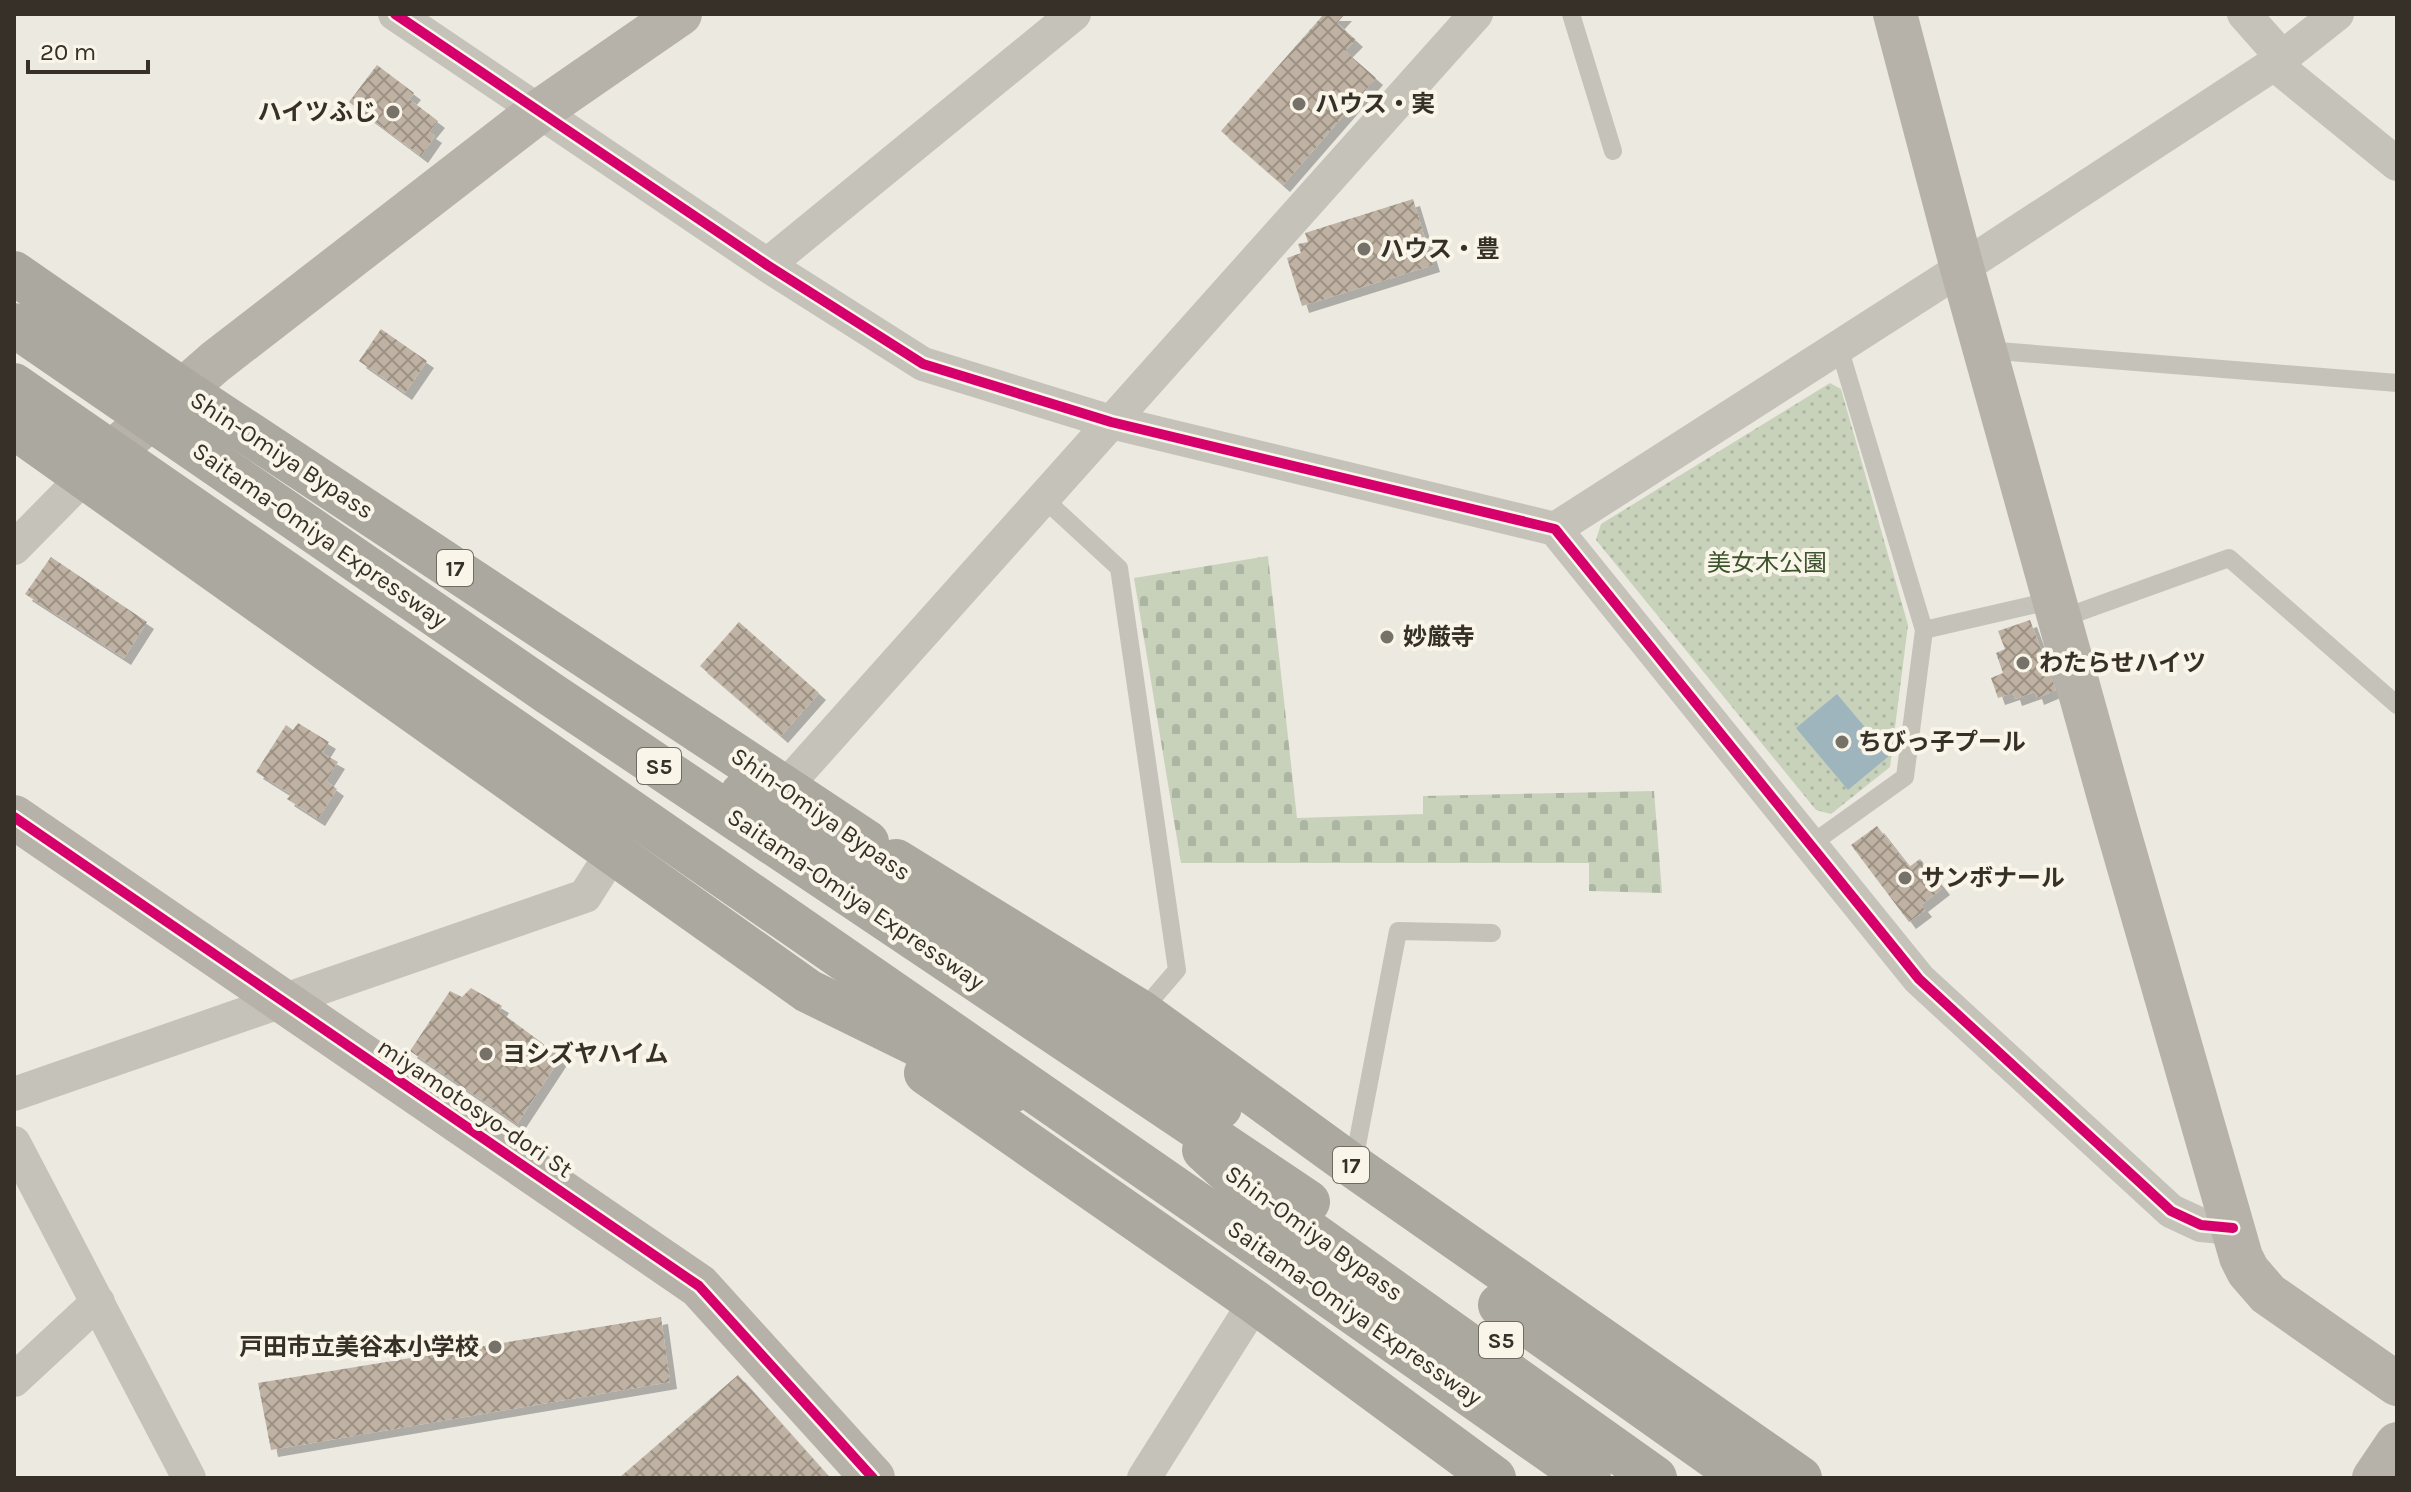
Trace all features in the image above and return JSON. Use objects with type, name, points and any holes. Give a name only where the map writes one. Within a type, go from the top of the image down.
[{"type":"highway","name":"Shin-Omiya Bypass","points":[[14,273],[183,390],[896,861],[1238,1181],[1655,1478]]},
{"type":"highway","name":"Saitama-Omiya Expressway","points":[[14,325],[549,693],[1308,1202],[1695,1478]]},
{"type":"highway","name":"Saitama-Omiya Expressway","points":[[14,385],[1589,1478]]},
{"type":"highway","name":"Shin-Omiya Bypass","points":[[14,427],[808,991],[1225,1196],[1622,1478]]},
{"type":"highway","points":[[549,693],[828,838],[1326,1180],[1744,1478]]},
{"type":"highway","points":[[516,731],[756,932],[1254,1272],[1536,1478]]},
{"type":"highway","name":"17","points":[[896,861],[1141,1012],[1353,1166],[1800,1478]]},
{"type":"highway","points":[[808,991],[1255,1302],[1494,1478]]},
{"type":"street","points":[[395,14],[767,265],[923,364],[1111,422],[1555,529],[1919,979],[2171,1211],[2201,1225],[2233,1228]]},
{"type":"street","points":[[14,548],[85,476],[183,390],[538,112],[680,14]]},
{"type":"street","points":[[767,265],[1074,14]]},
{"type":"street","points":[[786,786],[1476,14]]},
{"type":"street","points":[[1895,14],[2114,815],[2241,1257],[2248,1271],[2268,1294],[2397,1384]]},
{"type":"street","points":[[2244,14],[2278,61],[2397,164]]},
{"type":"street","points":[[1555,529],[2278,61],[2337,14]]},
{"type":"street","name":"miyamotosyo-dori St","points":[[14,817],[699,1286],[873,1478]]},
{"type":"street","points":[[14,1094],[585,896],[613,852]]},
{"type":"street","points":[[14,1143],[189,1478]]},
{"type":"street","points":[[14,1380],[98,1302]]},
{"type":"street","points":[[1144,1478],[1255,1302]]},
{"type":"street","points":[[2374,1478],[2397,1444]]},
{"type":"lane","points":[[1571,14],[1613,151]]},
{"type":"lane","points":[[1810,845],[1905,777],[1924,630],[1839,347]]},
{"type":"lane","points":[[1986,350],[2397,383]]},
{"type":"lane","points":[[1043,498],[1119,568],[1177,970],[1141,1012]]},
{"type":"lane","points":[[1924,630],[2058,609],[2229,558],[2397,705]]},
{"type":"lane","points":[[1353,1166],[1398,931],[1492,933]]},
{"type":"green space","name":"美女木公園","points":[[1830,383],[1841,389],[1908,625],[1890,767],[1831,814],[1816,810],[1596,540],[1601,524]]},
{"type":"green space","points":[[1268,556],[1297,818],[1423,814],[1423,796],[1654,791],[1662,893],[1589,891],[1589,863],[1181,863],[1134,578]]},
{"type":"water","name":"ちびっ子プール","points":[[1837,694],[1889,756],[1848,790],[1796,728]]},
{"type":"building","name":"ハウス・実","points":[[1324,14],[1345,14],[1337,23],[1356,40],[1345,51],[1376,78],[1283,185],[1221,131]]},
{"type":"building","name":"ハイツふじ","points":[[377,65],[414,93],[409,99],[438,121],[429,132],[435,136],[421,156],[349,102]]},
{"type":"building","name":"ハウス・豊","points":[[1413,199],[1433,265],[1302,306],[1287,258],[1301,253],[1298,244],[1308,242],[1305,233]]},
{"type":"building","points":[[381,329],[427,361],[405,393],[359,361]]},
{"type":"building","points":[[51,557],[147,622],[124,658],[25,594]]},
{"type":"building","name":"わたらせハイツ","points":[[2030,620],[2056,690],[2037,698],[2035,692],[2015,699],[2013,693],[1998,698],[1991,678],[2003,673],[1996,653],[2005,649],[1998,631]]},
{"type":"building","points":[[739,622],[819,693],[781,736],[700,666]]},
{"type":"building","points":[[298,723],[329,742],[322,753],[338,762],[326,781],[337,789],[318,819],[287,799],[291,794],[256,772],[286,725],[293,730]]},
{"type":"building","name":"サンボナール","points":[[1877,826],[1909,867],[1920,859],[1943,888],[1921,905],[1925,910],[1909,922],[1851,845]]},
{"type":"building","name":"ヨシズヤハイム","points":[[471,988],[502,1006],[499,1011],[561,1057],[517,1124],[410,1051],[450,991],[462,997]]},
{"type":"building","points":[[661,1317],[670,1382],[271,1450],[258,1383]]},
{"type":"building","points":[[738,1375],[830,1478],[619,1478]]},
{"type":"cycle path","points":[[395,14],[767,265],[923,364],[1111,422],[1555,529],[1919,979],[2171,1211],[2201,1225],[2233,1228]]},
{"type":"cycle path","points":[[14,817],[699,1286],[873,1478]]},
{"type":"place","name":"ハウス・実","points":[[1299,104]]},
{"type":"place","name":"ハイツふじ","points":[[393,112]]},
{"type":"place","name":"ハウス・豊","points":[[1364,249]]},
{"type":"place","name":"妙厳寺","points":[[1387,637]]},
{"type":"place","name":"わたらせハイツ","points":[[2023,663]]},
{"type":"place","name":"ちびっ子プール","points":[[1842,742]]},
{"type":"place","name":"サンボナール","points":[[1905,878]]},
{"type":"place","name":"ヨシズヤハイム","points":[[486,1054]]},
{"type":"place","name":"戸田市立美谷本小学校","points":[[495,1347]]}]
